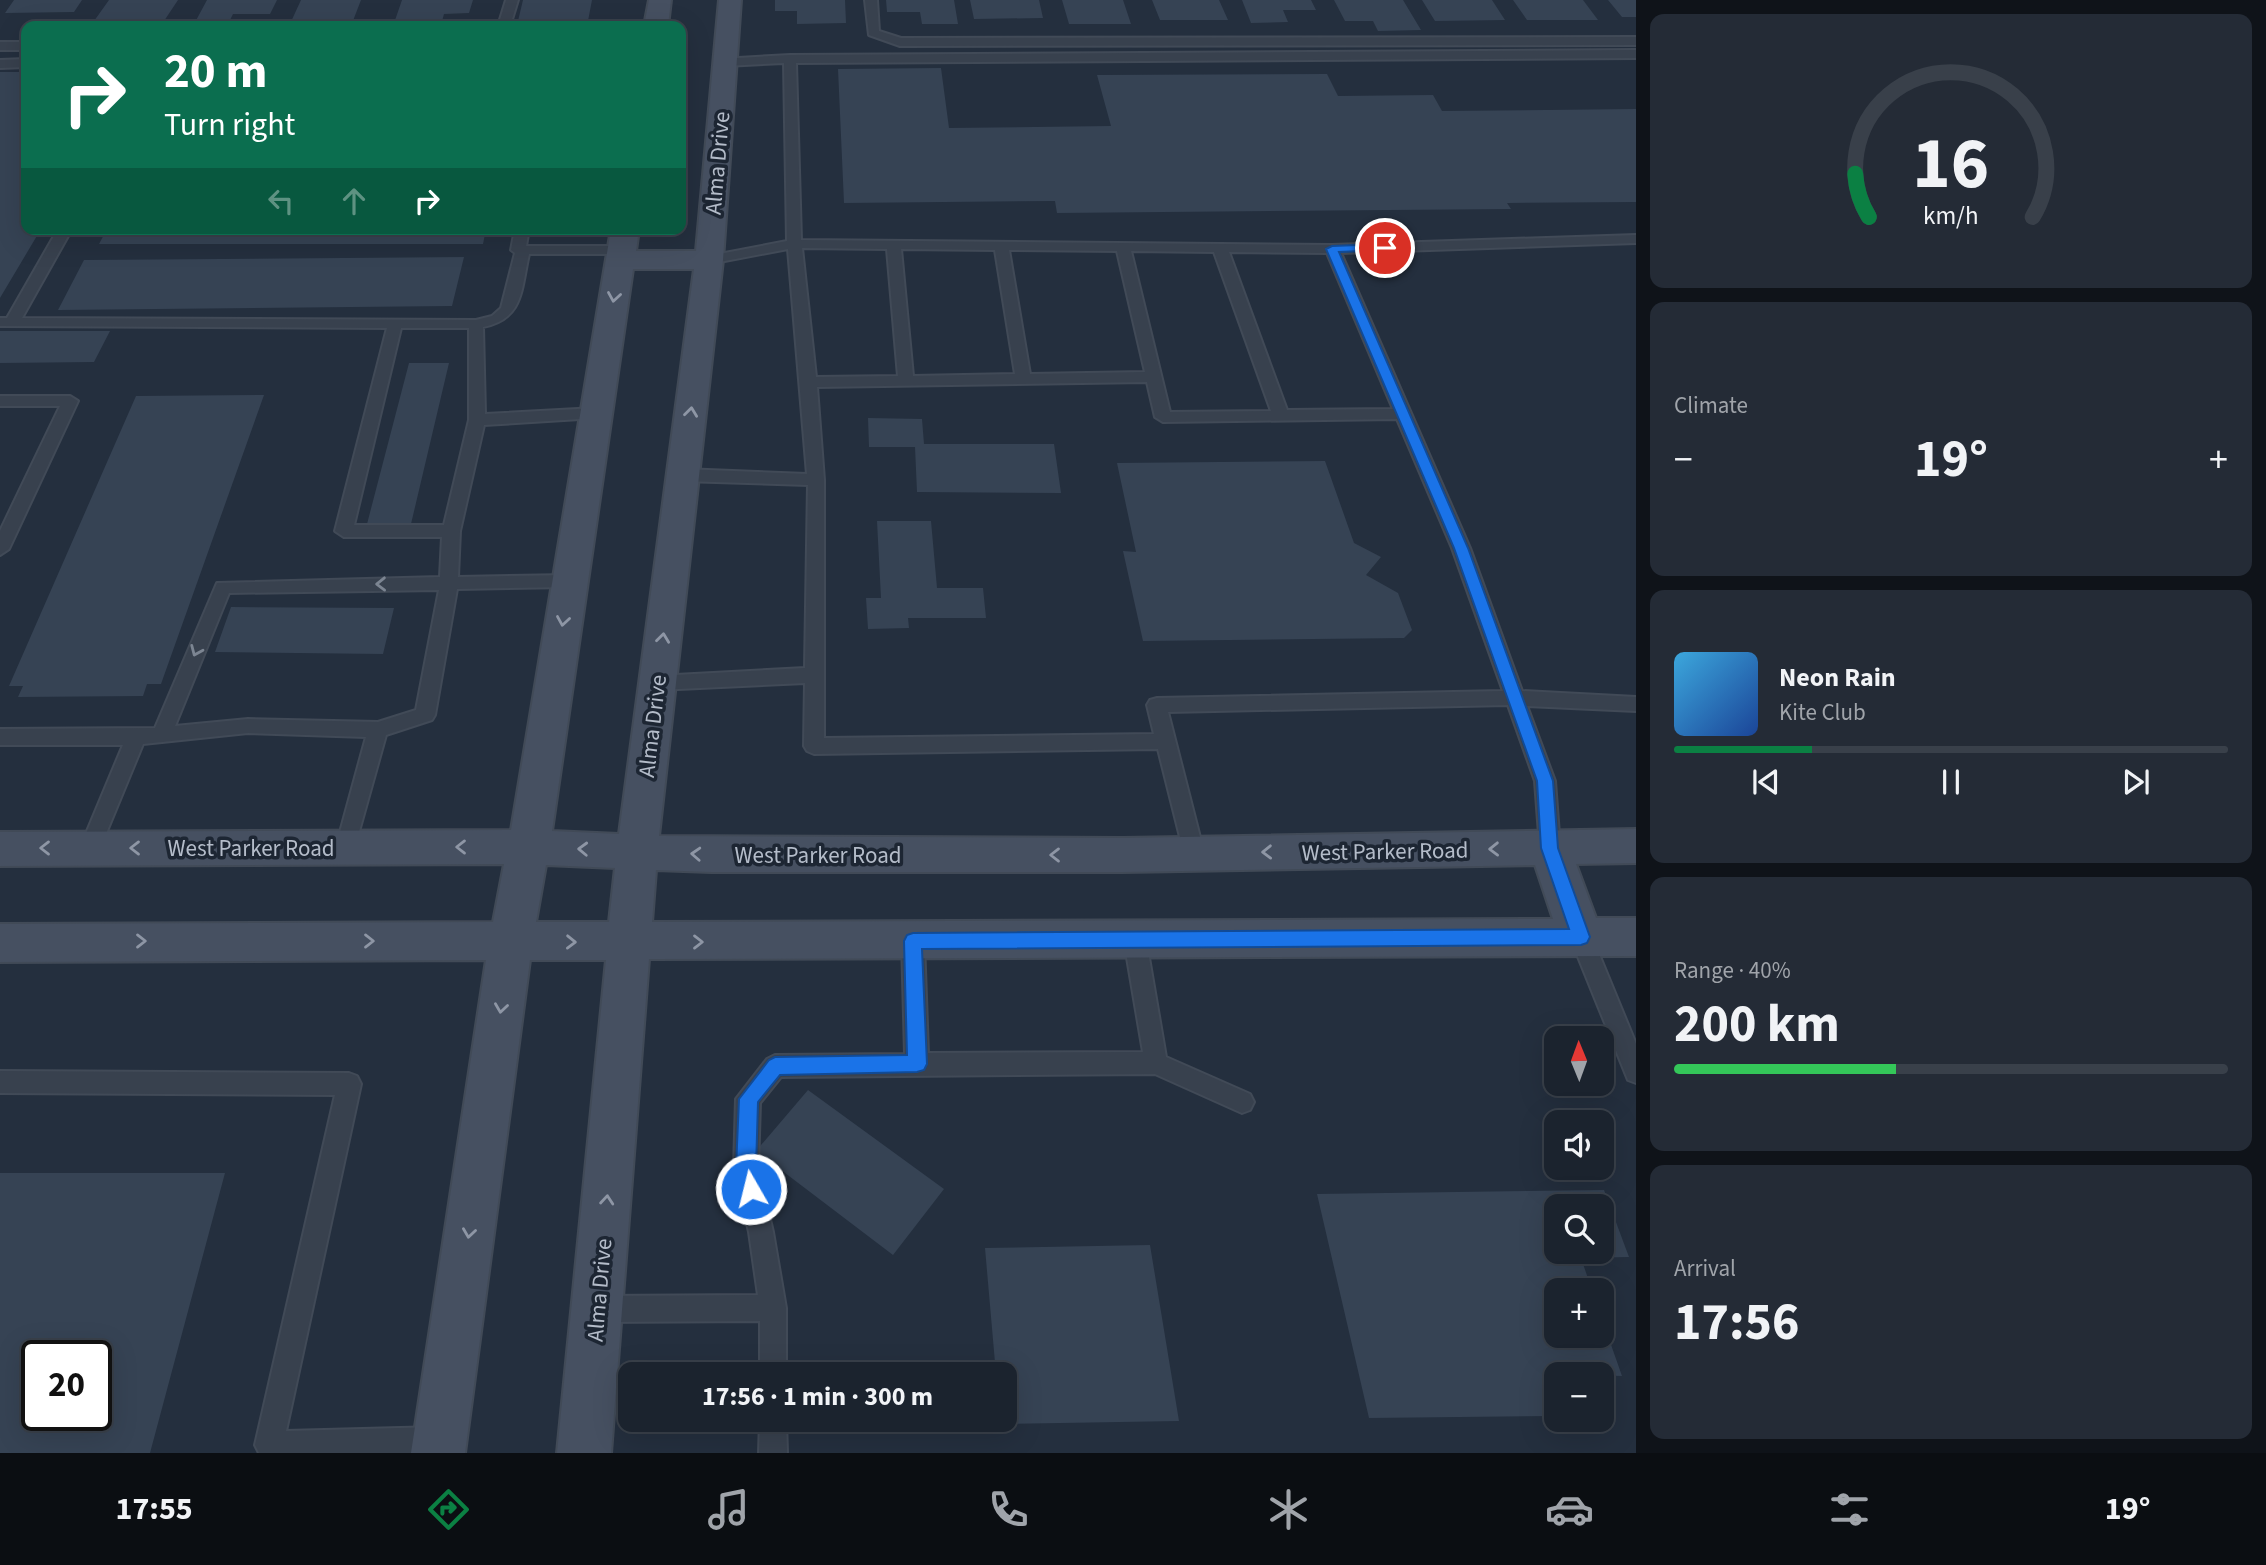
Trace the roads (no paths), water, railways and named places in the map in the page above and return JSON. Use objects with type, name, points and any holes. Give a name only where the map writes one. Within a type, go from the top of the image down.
[{"type":"main road","points":[[657,21],[660,0]]},
{"type":"main road","name":"Alma Drive","points":[[584,1453],[637,851],[709,260],[730,0]]},
{"type":"main road","points":[[438,1446],[511,940],[529,847],[622,246],[709,260]]},
{"type":"main road","name":"West Parker Road","points":[[0,849],[529,847],[725,855],[1194,853],[1636,846]]},
{"type":"main road","points":[[1550,848],[1581,937]]},
{"type":"main road","points":[[1,947],[511,940],[630,943],[1636,937]]},
{"type":"lane","points":[[506,21],[512,0]]},
{"type":"lane","points":[[871,0],[873,33],[900,42],[1636,41]]},
{"type":"lane","points":[[0,46],[21,46]]},
{"type":"lane","points":[[725,62],[790,59],[1636,54]]},
{"type":"lane","points":[[790,59],[794,244],[809,382],[816,480],[814,746],[1167,741]]},
{"type":"lane","points":[[0,64],[21,64]]},
{"type":"lane","points":[[6,322],[61,235]]},
{"type":"lane","points":[[521,235],[518,250],[622,246]]},
{"type":"lane","points":[[709,260],[794,244],[1332,249],[1636,239]]},
{"type":"lane","points":[[894,245],[906,379]]},
{"type":"lane","points":[[1001,246],[1023,378]]},
{"type":"lane","points":[[1123,247],[1163,417],[1403,414]]},
{"type":"lane","points":[[1220,248],[1281,416]]},
{"type":"lane","points":[[1332,249],[1461,548],[1545,781],[1550,848]]},
{"type":"lane","points":[[6,322],[477,324],[497,320],[508,310],[523,250]]},
{"type":"lane","points":[[395,324],[344,531],[451,531]]},
{"type":"lane","points":[[0,737],[136,737],[248,726],[378,730],[425,715],[449,583],[451,531],[477,420],[477,324]]},
{"type":"lane","points":[[809,382],[1154,377]]},
{"type":"lane","points":[[0,401],[70,401],[0,549]]},
{"type":"lane","points":[[477,420],[596,413]]},
{"type":"lane","points":[[683,475],[816,480]]},
{"type":"lane","points":[[162,734],[223,587],[569,581]]},
{"type":"lane","points":[[657,683],[815,675]]},
{"type":"lane","points":[[1194,853],[1157,705],[1515,698],[1636,704]]},
{"type":"lane","points":[[346,848],[378,730]]},
{"type":"lane","points":[[90,848],[136,737]]},
{"type":"lane","points":[[1581,937],[1636,1072]]},
{"type":"lane","points":[[1135,940],[1156,1063]]},
{"type":"lane","points":[[913,941],[917,1064]]},
{"type":"lane","points":[[773,1362],[773,1308],[761,1231],[746,1168],[748,1099],[775,1066],[1156,1063],[1241,1102]]},
{"type":"lane","points":[[0,1082],[349,1084],[268,1449],[438,1446]]},
{"type":"lane","points":[[597,1308],[773,1308]]},
{"type":"lane","points":[[773,1432],[773,1453]]}]
